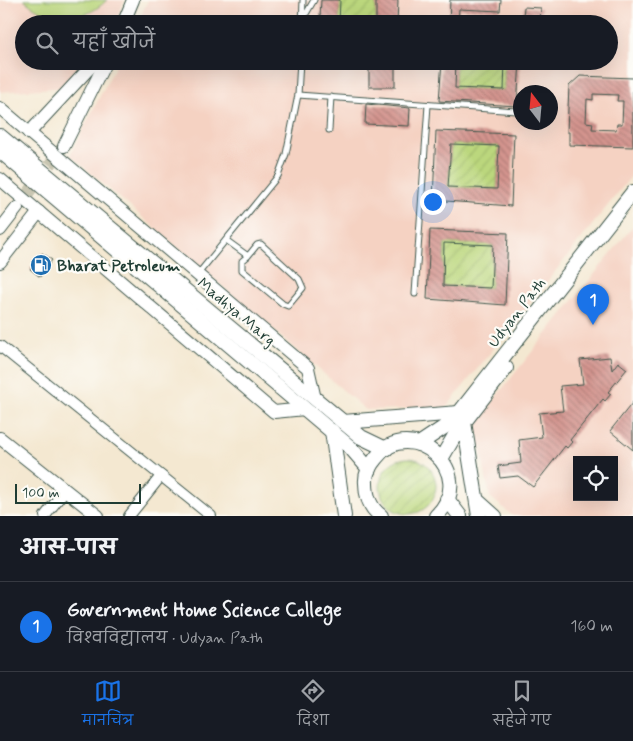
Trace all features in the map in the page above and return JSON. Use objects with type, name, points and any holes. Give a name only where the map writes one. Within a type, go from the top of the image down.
[{"type":"main road","name":"Madhya Marg","points":[[0,136],[310,404],[332,431],[369,468]]},
{"type":"main road","name":"Madhya Marg","points":[[0,151],[310,404],[343,422],[361,437],[386,449]]},
{"type":"main road","name":"Udyan Path","points":[[441,459],[462,418],[633,192]]},
{"type":"main road","name":"Udyan Path","points":[[419,444],[452,422],[462,418],[633,207]]},
{"type":"main road","points":[[343,422],[462,418],[479,516]]},
{"type":"main road","points":[[332,431],[344,516]]},
{"type":"main road","points":[[381,516],[370,510],[366,481],[369,468],[378,455],[386,449],[401,443],[419,444],[441,459],[447,470],[450,482],[447,499],[436,516]]},
{"type":"main road","points":[[447,499],[460,516]]},
{"type":"street","points":[[127,15],[133,0]]},
{"type":"street","points":[[30,133],[88,70]]},
{"type":"street","points":[[64,146],[102,70]]},
{"type":"street","points":[[0,108],[308,368],[310,404],[274,412],[0,179]]},
{"type":"street","points":[[0,230],[17,208]]},
{"type":"street","points":[[0,262],[39,212]]},
{"type":"street","points":[[0,346],[211,516]]},
{"type":"street","points":[[0,438],[98,516]]},
{"type":"street","points":[[129,516],[161,476]]},
{"type":"street","points":[[45,516],[65,490]]},
{"type":"street","points":[[477,500],[496,516]]},
{"type":"lane","points":[[302,15],[303,0]]},
{"type":"lane","points":[[306,15],[314,0]]},
{"type":"lane","points":[[198,275],[278,176],[286,154],[298,95],[299,70]]},
{"type":"lane","points":[[298,95],[513,111]]},
{"type":"lane","points":[[329,130],[331,97]]},
{"type":"lane","points":[[415,294],[428,105]]},
{"type":"lane","points":[[226,240],[248,256]]},
{"type":"lane","points":[[261,244],[300,279],[303,288],[292,303],[288,306],[283,304],[242,270],[242,261],[248,256],[257,245],[261,244]]},
{"type":"shaded area","points":[[0,0],[125,0],[118,15],[15,15],[15,70],[82,70],[67,87],[0,92]]},
{"type":"shaded area","points":[[148,0],[633,0],[633,174],[446,408],[366,410],[70,155],[113,70],[618,70],[618,15],[141,15]]},
{"type":"shaded area","points":[[633,226],[633,516],[513,516],[490,497],[475,423]]},
{"type":"green space","points":[[24,0],[107,0],[83,15],[51,15]]},
{"type":"green space","points":[[340,0],[376,1],[376,15],[339,15]]},
{"type":"green space","points":[[456,70],[505,70],[504,90],[455,88]]},
{"type":"green space","points":[[451,144],[499,146],[497,189],[448,187]]},
{"type":"green space","points":[[445,243],[493,245],[491,288],[443,286]]},
{"type":"green space","points":[[408,458],[419,460],[428,466],[434,475],[436,486],[434,497],[428,506],[419,512],[408,514],[397,512],[388,506],[382,497],[380,486],[382,475],[388,466],[397,460]]},
{"type":"building","points":[[321,0],[340,0],[339,15],[320,15]]},
{"type":"building","points":[[376,0],[398,0],[397,15],[376,15]]},
{"type":"building","points":[[450,0],[501,0],[500,11],[459,9],[459,15],[449,15]]},
{"type":"building","points":[[524,7],[541,8],[540,15],[523,15]]},
{"type":"building","points":[[369,70],[395,70],[395,87],[369,87]]},
{"type":"building","points":[[441,70],[456,70],[455,88],[504,90],[505,70],[519,70],[518,85],[513,85],[513,106],[439,101]]},
{"type":"building","points":[[580,76],[633,78],[633,147],[569,145],[569,132],[567,132],[569,86]],"holes":[[[593,94],[618,95],[617,101],[623,101],[622,124],[617,124],[616,130],[592,129],[593,123],[586,122],[587,99],[593,100]]]},
{"type":"building","points":[[366,104],[410,108],[409,126],[365,124]]},
{"type":"building","points":[[436,131],[514,134],[511,206],[433,200]],"holes":[[[451,144],[499,146],[497,189],[448,187]]]},
{"type":"building","points":[[430,230],[508,233],[505,305],[427,299]],"holes":[[[444,243],[493,245],[491,288],[443,286]]]},
{"type":"building","name":"Bharat Petroleum","points":[[42,253],[52,260],[40,277],[30,269]]},
{"type":"building","points":[[610,357],[612,370],[618,362],[627,369],[608,392],[611,394],[605,401],[603,399],[570,440],[572,442],[567,448],[565,446],[533,487],[518,476],[500,478],[498,466],[521,463],[519,440],[542,437],[539,413],[563,411],[560,386],[583,384],[580,360]]},
{"type":"building","points":[[633,402],[633,450],[610,431]]},
{"type":"tunnel","points":[[17,208],[62,148]]},
{"type":"place","name":"Bharat Petroleum","points":[[41,265]]},
{"type":"place","name":"Government Home Science College","points":[[593,325]]}]
